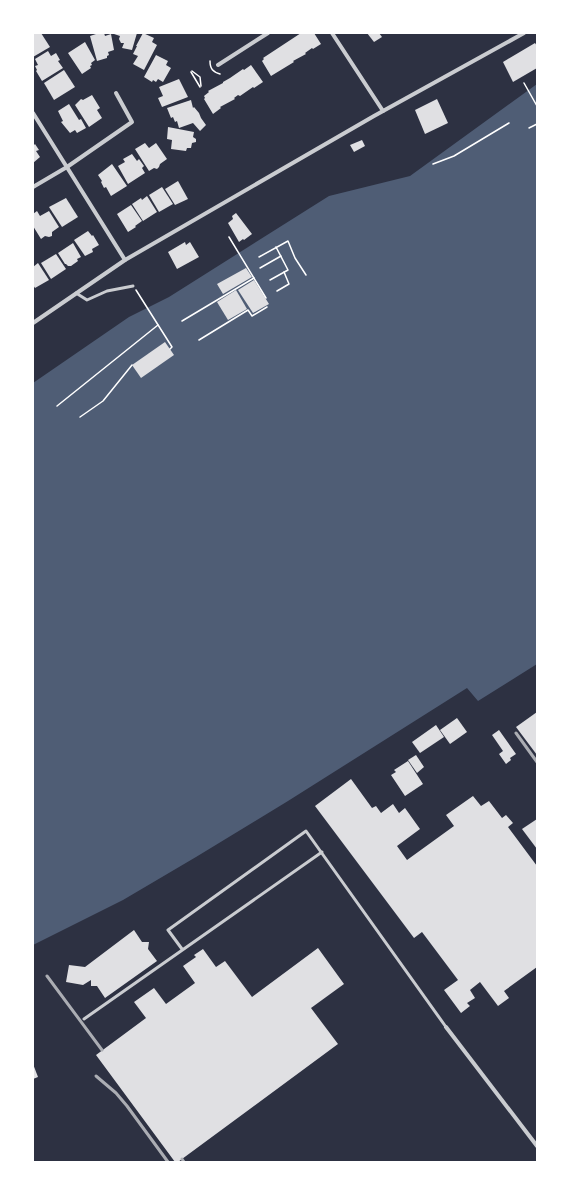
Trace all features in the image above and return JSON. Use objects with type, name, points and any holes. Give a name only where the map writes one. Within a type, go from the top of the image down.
[{"type":"street","points":[[218,65],[268,33]]},
{"type":"street","points":[[332,33],[383,111]]},
{"type":"street","points":[[33,323],[125,260],[383,111],[524,33]]},
{"type":"street","points":[[33,187],[67,167],[132,122],[116,93]]},
{"type":"street","points":[[33,113],[125,260]]},
{"type":"street","points":[[446,1027],[537,1146]]},
{"type":"lane","points":[[76,293],[87,300],[107,291],[133,286]]},
{"type":"lane","points":[[182,949],[168,930],[306,831],[446,1027]]},
{"type":"lane","points":[[84,1019],[322,852]]},
{"type":"path","points":[[191,72],[200,77],[200,86],[191,72]]},
{"type":"path","points":[[196,80],[200,77]]},
{"type":"path","points":[[524,83],[537,106]]},
{"type":"path","points":[[433,164],[454,156],[509,123]]},
{"type":"path","points":[[529,128],[537,124]]},
{"type":"path","points":[[229,237],[266,298]]},
{"type":"path","points":[[259,257],[288,241],[295,258],[306,274]]},
{"type":"path","points":[[270,280],[288,270],[276,247]]},
{"type":"path","points":[[260,268],[281,256]]},
{"type":"path","points":[[277,291],[289,284],[284,272]]},
{"type":"path","points":[[182,321],[254,278]]},
{"type":"path","points":[[133,286],[172,346],[170,349]]},
{"type":"path","points":[[199,340],[248,310],[252,316],[267,307]]},
{"type":"path","points":[[57,406],[158,325]]},
{"type":"path","points":[[80,417],[103,401],[132,365]]},
{"type":"water","points":[[537,84],[537,664],[478,701],[467,688],[196,857],[123,900],[33,945],[33,383],[129,317],[169,297],[329,196],[410,176]]},
{"type":"building","points":[[33,33],[41,33],[50,47],[33,57]]},
{"type":"building","points":[[104,33],[105,36],[111,34],[114,50],[108,52],[109,55],[107,58],[97,61],[90,36]]},
{"type":"building","points":[[114,33],[137,33],[132,50],[122,48],[124,43],[121,43],[119,39],[120,36]]},
{"type":"building","points":[[143,33],[154,38],[152,42],[157,45],[144,70],[133,64],[138,56],[133,54]]},
{"type":"building","points":[[301,33],[314,33],[321,44],[313,49],[312,48],[305,53],[306,54],[271,76],[262,61],[264,59],[263,58]]},
{"type":"building","points":[[367,33],[379,33],[382,37],[374,42]]},
{"type":"building","points":[[85,42],[95,60],[91,63],[91,68],[82,74],[68,53]]},
{"type":"building","points":[[535,43],[537,46],[537,68],[513,82],[503,62]]},
{"type":"building","points":[[48,51],[51,56],[56,53],[60,60],[58,61],[63,68],[42,81],[36,71],[35,66],[38,65],[35,59]]},
{"type":"building","points":[[156,55],[168,61],[166,65],[171,68],[163,82],[158,79],[156,82],[153,80],[152,82],[144,77]]},
{"type":"building","points":[[251,65],[263,82],[240,96],[238,95],[234,98],[235,99],[220,107],[221,108],[213,114],[204,99],[204,96],[209,92],[208,91]]},
{"type":"building","points":[[64,70],[75,87],[54,100],[44,83]]},
{"type":"building","points":[[179,79],[188,97],[162,107],[158,98],[163,96],[159,87]]},
{"type":"building","points":[[92,95],[100,108],[97,110],[102,118],[89,127],[75,105],[81,99],[83,100]]},
{"type":"building","points":[[437,99],[448,123],[425,134],[415,110]]},
{"type":"building","points":[[191,100],[193,108],[194,107],[199,113],[206,125],[200,131],[193,123],[179,128],[177,121],[175,122],[173,117],[171,118],[167,108]]},
{"type":"building","points":[[69,104],[86,128],[77,133],[75,130],[70,133],[61,122],[63,121],[58,111]]},
{"type":"building","points":[[168,127],[194,132],[193,137],[196,139],[196,142],[192,143],[191,148],[187,148],[186,151],[171,149],[172,140],[167,139]]},
{"type":"building","points":[[362,140],[365,146],[354,152],[350,145]]},
{"type":"building","points":[[145,143],[149,148],[156,143],[167,159],[160,164],[157,169],[154,168],[149,171],[135,149]]},
{"type":"building","points":[[35,144],[39,150],[36,151],[40,157],[33,163],[33,146]]},
{"type":"building","points":[[132,154],[137,161],[139,159],[144,166],[142,168],[145,173],[128,184],[118,166],[125,162],[123,159]]},
{"type":"building","points":[[112,164],[127,186],[111,196],[106,187],[104,188],[98,175]]},
{"type":"building","points":[[178,181],[188,199],[175,205],[165,189]]},
{"type":"building","points":[[162,187],[173,204],[159,212],[149,195]]},
{"type":"building","points":[[147,196],[157,212],[143,221],[132,204]]},
{"type":"building","points":[[66,198],[78,217],[62,227],[49,207]]},
{"type":"building","points":[[131,205],[142,221],[128,232],[117,214]]},
{"type":"building","points":[[37,211],[40,216],[49,211],[59,227],[52,232],[52,236],[45,236],[41,239],[33,226],[33,214]]},
{"type":"building","points":[[236,213],[252,234],[239,242],[228,223],[233,219],[232,216]]},
{"type":"building","points":[[88,231],[92,236],[93,235],[99,245],[92,249],[93,252],[85,256],[74,240]]},
{"type":"building","points":[[185,242],[186,245],[190,242],[199,257],[177,269],[168,252]]},
{"type":"building","points":[[73,243],[81,257],[71,266],[68,266],[58,253]]},
{"type":"building","points":[[56,254],[66,269],[51,279],[41,263]]},
{"type":"building","points":[[38,263],[49,280],[35,288],[33,285],[33,267]]},
{"type":"building","points":[[246,268],[252,277],[223,294],[217,284]]},
{"type":"building","points":[[254,280],[269,304],[253,313],[238,290]]},
{"type":"building","points":[[236,290],[247,309],[228,320],[217,302]]},
{"type":"building","points":[[165,342],[174,355],[141,378],[132,365]]},
{"type":"building","points":[[537,712],[537,755],[516,727]]},
{"type":"building","points":[[457,718],[467,732],[450,744],[440,730]]},
{"type":"building","points":[[436,725],[444,737],[420,753],[412,742]]},
{"type":"building","points":[[499,730],[516,754],[510,758],[511,760],[506,764],[499,754],[503,751],[492,735]]},
{"type":"building","points":[[416,755],[424,767],[417,773],[408,760]]},
{"type":"building","points":[[408,761],[423,784],[405,796],[391,775],[396,772],[394,770]]},
{"type":"building","points":[[351,779],[372,808],[376,806],[381,813],[393,804],[399,813],[405,808],[420,829],[397,846],[407,860],[454,826],[446,815],[473,796],[481,806],[489,801],[502,818],[506,815],[513,823],[508,827],[537,866],[537,967],[504,991],[509,998],[498,1006],[480,982],[470,990],[475,998],[467,1003],[470,1006],[461,1013],[444,990],[458,980],[422,932],[414,938],[315,806]]},
{"type":"building","points":[[537,819],[537,849],[522,829]]},
{"type":"building","points":[[134,930],[142,942],[149,942],[148,949],[157,961],[105,998],[97,986],[91,986],[91,980],[83,985],[66,982],[69,965],[85,967]]},
{"type":"building","points":[[318,948],[344,984],[311,1008],[338,1044],[178,1162],[175,1162],[96,1055],[146,1018],[134,1002],[154,988],[166,1004],[195,983],[183,966],[196,957],[194,955],[203,949],[216,967],[225,961],[252,997]]},
{"type":"building","points":[[33,1064],[38,1077],[33,1079]]},
{"type":"railway","points":[[516,733],[537,762]]},
{"type":"railway","points":[[47,976],[102,1050]]},
{"type":"railway","points":[[96,1076],[116,1093],[127,1106],[168,1162]]}]
